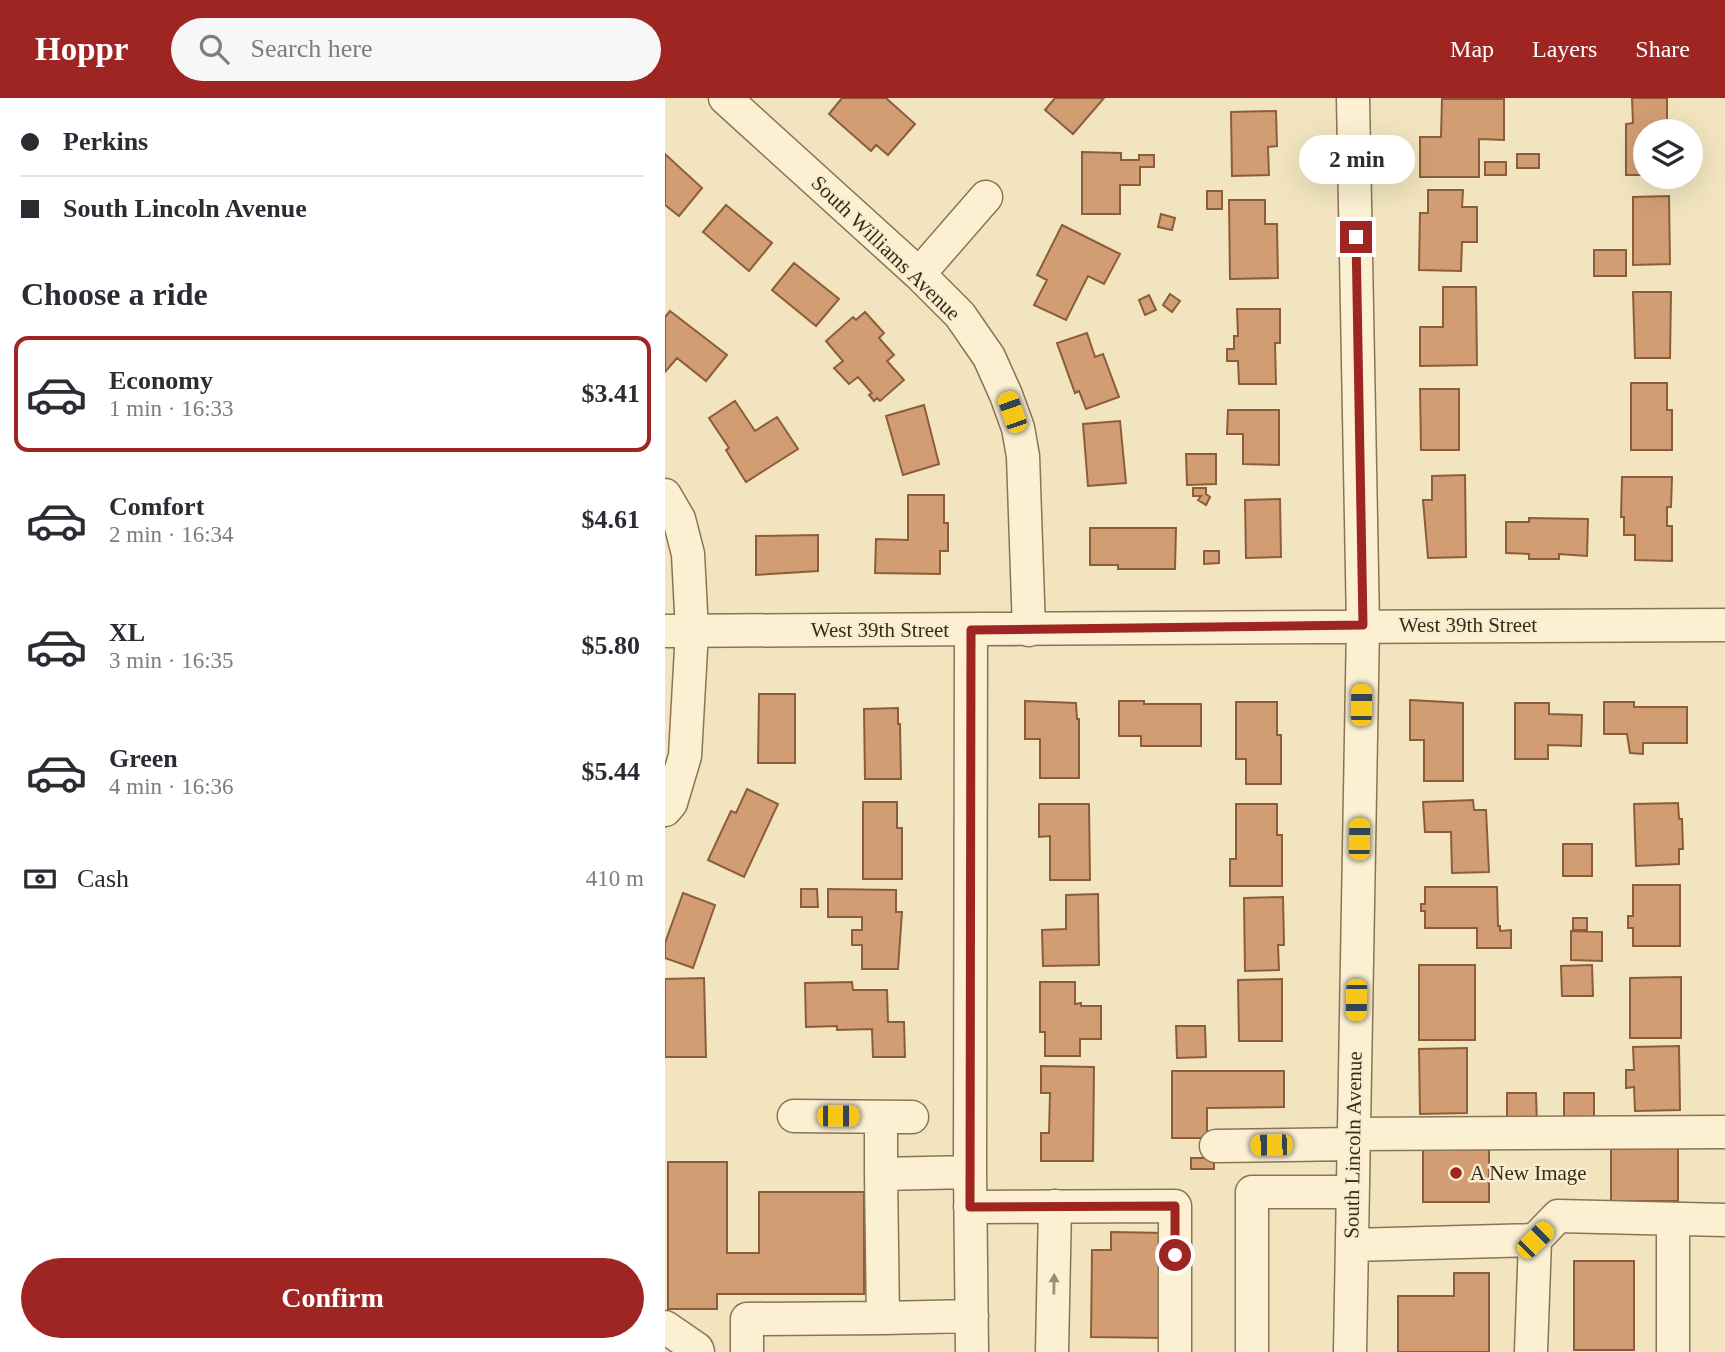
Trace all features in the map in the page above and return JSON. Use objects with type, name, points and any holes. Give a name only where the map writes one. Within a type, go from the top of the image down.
[{"type":"street","name":"South Williams Avenue","points":[[725,98],[919,274],[960,315],[989,357],[1018,428],[1023,456],[1028,630]]},
{"type":"street","name":"South Lincoln Avenue","points":[[1349,1352],[1363,625],[1353,98]]},
{"type":"street","points":[[919,274],[986,197]]},
{"type":"street","points":[[665,495],[678,519],[688,554],[679,631],[685,756],[671,803],[665,810]]},
{"type":"street","name":"West 39th Street","points":[[679,631],[1725,625]]},
{"type":"street","points":[[971,630],[972,1352]]},
{"type":"street","points":[[794,1116],[896,1117],[881,1174],[883,1318]]},
{"type":"street","points":[[1216,1146],[1354,1139],[1725,1132]]},
{"type":"street","points":[[881,1174],[970,1172]]},
{"type":"street","points":[[1252,1352],[1252,1192],[1352,1192]]},
{"type":"street","points":[[1052,1352],[1055,1206]]},
{"type":"street","points":[[970,1207],[1175,1206],[1175,1352]]},
{"type":"street","points":[[1531,1352],[1535,1240],[1558,1216],[1725,1220]]},
{"type":"street","points":[[1673,1219],[1673,1352]]},
{"type":"street","points":[[1352,1245],[1535,1240]]},
{"type":"street","points":[[747,1352],[747,1319],[972,1316]]},
{"type":"street","points":[[665,1328],[698,1352]]},
{"type":"building","points":[[842,98],[886,98],[915,124],[888,155],[876,145],[871,151],[829,114]]},
{"type":"building","points":[[1055,98],[1104,98],[1073,134],[1045,110]]},
{"type":"building","points":[[1632,98],[1667,98],[1667,119],[1633,119],[1633,123]]},
{"type":"building","points":[[1442,99],[1504,99],[1504,140],[1479,139],[1479,177],[1420,177],[1420,137],[1441,137]]},
{"type":"building","points":[[1276,111],[1277,146],[1268,147],[1269,175],[1232,176],[1231,112]]},
{"type":"building","points":[[1633,123],[1633,175],[1626,175],[1626,124]]},
{"type":"building","points":[[1082,152],[1121,153],[1121,160],[1139,160],[1139,155],[1154,155],[1154,167],[1140,167],[1140,185],[1120,185],[1120,214],[1082,214]]},
{"type":"building","points":[[665,154],[702,188],[679,216],[665,205]]},
{"type":"building","points":[[1517,154],[1539,154],[1539,168],[1517,168]]},
{"type":"building","points":[[1485,162],[1506,162],[1506,175],[1485,175]]},
{"type":"building","points":[[1428,190],[1463,190],[1462,207],[1477,207],[1477,242],[1462,242],[1461,271],[1419,270],[1420,213],[1428,213]]},
{"type":"building","points":[[1207,191],[1222,191],[1222,209],[1207,209]]},
{"type":"building","points":[[1669,196],[1670,264],[1633,265],[1633,197]]},
{"type":"building","points":[[1229,200],[1265,200],[1265,224],[1277,224],[1278,278],[1230,279]]},
{"type":"building","points":[[726,205],[772,243],[749,271],[703,232]]},
{"type":"building","points":[[1161,214],[1175,218],[1172,230],[1158,227]]},
{"type":"building","points":[[1062,225],[1120,254],[1104,284],[1088,276],[1066,320],[1034,305],[1047,280],[1037,275]]},
{"type":"building","points":[[1594,250],[1626,250],[1626,276],[1594,276]]},
{"type":"building","points":[[794,263],[839,299],[816,326],[772,290]]},
{"type":"building","points":[[1443,287],[1476,287],[1477,365],[1420,366],[1420,327],[1443,327]]},
{"type":"building","points":[[1633,292],[1671,292],[1670,358],[1635,358]]},
{"type":"building","points":[[1170,294],[1180,301],[1172,312],[1163,305]]},
{"type":"building","points":[[1149,295],[1156,310],[1145,315],[1139,300]]},
{"type":"building","points":[[1237,309],[1280,309],[1280,343],[1275,343],[1276,384],[1239,384],[1238,361],[1227,361],[1227,349],[1234,349],[1234,336],[1238,336]]},
{"type":"building","points":[[670,311],[727,355],[706,381],[677,358],[665,372],[665,317]]},
{"type":"building","points":[[865,312],[884,333],[879,338],[894,355],[887,361],[904,380],[880,401],[877,398],[874,401],[869,395],[872,393],[858,377],[849,384],[834,368],[843,361],[826,341],[853,317],[856,320]]},
{"type":"building","points":[[1087,333],[1095,357],[1103,354],[1119,397],[1086,409],[1079,391],[1075,393],[1057,343]]},
{"type":"building","points":[[1631,383],[1667,383],[1667,410],[1672,410],[1672,450],[1631,450]]},
{"type":"building","points":[[1420,389],[1459,389],[1459,450],[1421,450]]},
{"type":"building","points":[[735,401],[755,431],[777,417],[798,449],[746,482],[726,450],[729,448],[709,418]]},
{"type":"building","points":[[924,405],[939,464],[903,475],[886,416]]},
{"type":"building","points":[[1228,410],[1279,410],[1279,465],[1243,464],[1243,434],[1227,434]]},
{"type":"building","points":[[1120,421],[1126,483],[1088,486],[1083,424]]},
{"type":"building","points":[[1186,454],[1216,454],[1216,484],[1187,485]]},
{"type":"building","points":[[1465,475],[1466,557],[1428,558],[1423,500],[1432,500],[1432,476]]},
{"type":"building","points":[[1622,477],[1672,477],[1667,526],[1672,526],[1672,561],[1635,560],[1635,535],[1624,535],[1624,517],[1621,517]]},
{"type":"building","points":[[1193,488],[1206,488],[1206,494],[1210,497],[1206,505],[1198,500],[1201,496],[1193,496]]},
{"type":"building","points":[[908,495],[944,495],[948,551],[940,551],[940,574],[875,573],[876,539],[908,540]]},
{"type":"building","points":[[1280,499],[1281,557],[1246,558],[1245,500]]},
{"type":"building","points":[[1529,518],[1588,519],[1587,556],[1559,554],[1559,559],[1529,559],[1529,554],[1506,553],[1506,522],[1529,522]]},
{"type":"building","points":[[1090,528],[1176,528],[1175,569],[1118,569],[1118,565],[1090,565]]},
{"type":"building","points":[[818,535],[818,571],[756,575],[756,536]]},
{"type":"building","points":[[1204,551],[1219,551],[1219,563],[1204,564]]},
{"type":"building","points":[[759,694],[795,694],[795,763],[758,763]]},
{"type":"building","points":[[1410,700],[1463,703],[1463,781],[1424,781],[1424,740],[1410,740]]},
{"type":"building","points":[[1025,701],[1076,703],[1079,719],[1079,778],[1040,778],[1040,739],[1025,739]]},
{"type":"building","points":[[1119,701],[1201,704],[1201,746],[1141,746],[1141,736],[1119,736]]},
{"type":"building","points":[[1236,702],[1277,702],[1277,735],[1281,735],[1281,784],[1246,784],[1246,759],[1236,759]]},
{"type":"building","points":[[1604,702],[1634,702],[1634,707],[1687,707],[1687,743],[1643,743],[1643,754],[1630,753],[1627,734],[1604,734]]},
{"type":"building","points":[[1515,703],[1549,703],[1549,714],[1582,715],[1581,746],[1548,745],[1548,759],[1515,759]]},
{"type":"building","points":[[898,708],[901,779],[865,779],[864,709]]},
{"type":"building","points":[[747,789],[778,804],[744,877],[708,860],[731,811],[736,813]]},
{"type":"building","points":[[1473,800],[1474,810],[1486,810],[1489,872],[1452,873],[1451,832],[1425,832],[1423,802]]},
{"type":"building","points":[[863,802],[897,802],[897,828],[902,828],[902,879],[863,879]]},
{"type":"building","points":[[1678,803],[1679,819],[1682,819],[1683,849],[1679,849],[1679,864],[1636,866],[1634,804]]},
{"type":"building","points":[[1039,804],[1089,804],[1090,880],[1050,880],[1050,836],[1039,837]]},
{"type":"building","points":[[1236,804],[1277,804],[1277,835],[1282,835],[1282,886],[1230,886],[1230,859],[1236,859]]},
{"type":"building","points":[[1563,844],[1592,844],[1592,876],[1563,876]]},
{"type":"building","points":[[1633,885],[1680,885],[1680,946],[1633,946],[1633,928],[1628,928],[1628,916],[1633,916]]},
{"type":"building","points":[[1425,887],[1497,887],[1498,926],[1500,931],[1511,930],[1511,948],[1477,948],[1477,928],[1425,928],[1425,911],[1421,911],[1421,904],[1425,904]]},
{"type":"building","points":[[801,889],[817,889],[818,907],[801,907]]},
{"type":"building","points":[[828,889],[896,890],[896,912],[902,912],[898,969],[862,969],[862,945],[852,945],[852,930],[862,930],[862,917],[828,917]]},
{"type":"building","points":[[683,893],[715,905],[693,968],[665,958],[665,943]]},
{"type":"building","points":[[1098,894],[1099,965],[1043,966],[1042,930],[1066,929],[1066,895]]},
{"type":"building","points":[[1283,897],[1284,945],[1278,945],[1279,970],[1245,971],[1244,898]]},
{"type":"building","points":[[1573,918],[1587,918],[1587,930],[1573,930]]},
{"type":"building","points":[[1571,931],[1602,932],[1602,961],[1571,960]]},
{"type":"building","points":[[1419,965],[1475,965],[1475,1040],[1419,1040]]},
{"type":"building","points":[[1592,965],[1593,996],[1562,996],[1561,966]]},
{"type":"building","points":[[1681,977],[1681,1038],[1630,1038],[1630,978]]},
{"type":"building","points":[[704,978],[706,1057],[665,1057],[665,979]]},
{"type":"building","points":[[1282,979],[1282,1041],[1239,1041],[1238,980]]},
{"type":"building","points":[[852,982],[853,990],[887,990],[888,1022],[904,1022],[905,1057],[873,1057],[872,1029],[806,1027],[805,983]]},
{"type":"building","points":[[1040,982],[1075,982],[1075,1004],[1101,1006],[1101,1039],[1080,1039],[1080,1056],[1045,1056],[1045,1032],[1040,1032]]},
{"type":"building","points":[[1176,1026],[1205,1026],[1206,1057],[1177,1058]]},
{"type":"building","points":[[1679,1046],[1680,1110],[1635,1111],[1634,1087],[1626,1088],[1626,1070],[1634,1070],[1633,1047]]},
{"type":"building","points":[[1467,1048],[1467,1113],[1420,1114],[1419,1049]]},
{"type":"building","points":[[1041,1066],[1094,1067],[1093,1161],[1041,1161],[1041,1133],[1049,1133],[1050,1093],[1041,1093]]},
{"type":"building","points":[[1172,1071],[1284,1071],[1284,1107],[1207,1108],[1207,1138],[1172,1138]]},
{"type":"building","points":[[1507,1093],[1536,1093],[1537,1125],[1507,1125]]},
{"type":"building","points":[[1564,1093],[1594,1093],[1594,1124],[1564,1124]]},
{"type":"building","points":[[1611,1142],[1678,1142],[1678,1201],[1611,1201]]},
{"type":"building","name":"A New Image","points":[[1423,1143],[1489,1143],[1489,1202],[1423,1202]]},
{"type":"building","points":[[1191,1158],[1214,1158],[1214,1169],[1191,1169]]},
{"type":"building","points":[[668,1162],[727,1162],[727,1253],[759,1253],[759,1192],[864,1192],[864,1294],[717,1294],[717,1309],[668,1309]]},
{"type":"building","points":[[1111,1232],[1166,1233],[1165,1338],[1091,1337],[1092,1250],[1111,1250]]},
{"type":"building","points":[[1574,1261],[1634,1261],[1634,1350],[1574,1350]]},
{"type":"building","points":[[1454,1273],[1489,1273],[1489,1352],[1398,1352],[1398,1296],[1454,1296]]},
{"type":"place","name":"A New Image","points":[[1456,1173]]},
{"type":"route","points":[[1175,1255],[1175,1206],[970,1207],[971,630],[1363,625],[1356,237]]}]
